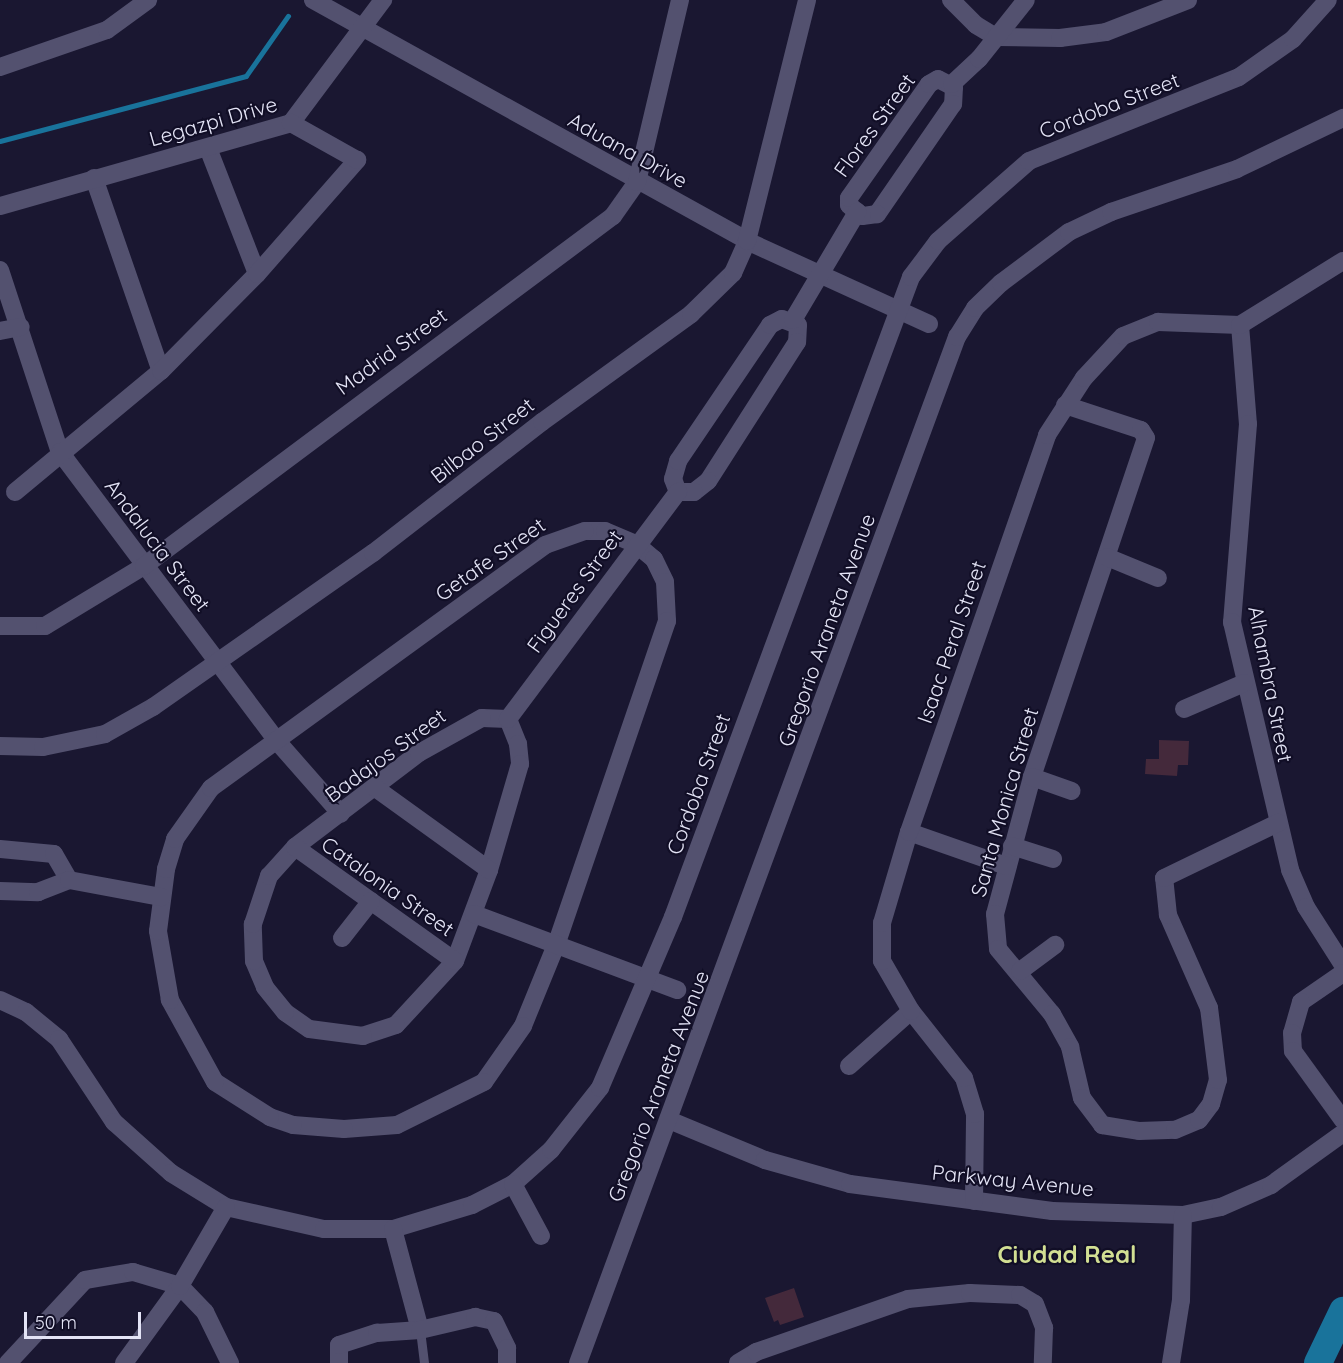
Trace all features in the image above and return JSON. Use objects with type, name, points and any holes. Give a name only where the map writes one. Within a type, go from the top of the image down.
[{"type":"street","points":[[0,67],[107,30],[148,0]]},
{"type":"street","name":"Aduana Drive","points":[[313,0],[364,25],[637,182],[747,240],[929,324]]},
{"type":"street","name":"Legazpi Drive","points":[[0,206],[291,123],[383,0]]},
{"type":"street","name":"Madrid Street","points":[[0,626],[45,626],[144,566],[613,216],[637,182],[680,0]]},
{"type":"street","name":"Bilbao Street","points":[[0,746],[43,747],[105,734],[153,707],[218,659],[373,553],[691,314],[733,273],[747,240],[807,0]]},
{"type":"street","points":[[951,0],[976,25],[996,37],[1060,38],[1106,32],[1188,0]]},
{"type":"street","points":[[952,84],[996,37],[1026,0]]},
{"type":"street","name":"Cordoba Street","points":[[0,1000],[26,1012],[59,1039],[114,1122],[171,1173],[225,1207],[324,1229],[393,1229],[472,1205],[513,1184],[551,1150],[600,1088],[648,980],[896,308],[911,277],[938,241],[1029,161],[1239,77],[1293,39],[1328,0]]},
{"type":"street","name":"Flores Street","points":[[938,79],[952,84],[953,104],[877,214],[867,218],[857,212],[849,198],[929,84],[938,79]]},
{"type":"street","name":"Gregorio Araneta Avenue","points":[[578,1363],[957,337],[975,308],[1033,255],[1069,232],[1111,212],[1237,169],[1343,118]]},
{"type":"street","points":[[15,492],[60,452],[161,371],[257,274],[357,160],[291,123]]},
{"type":"street","points":[[208,148],[257,274]]},
{"type":"street","points":[[94,178],[161,371]]},
{"type":"street","name":"Flores Street","points":[[823,275],[857,212]]},
{"type":"street","points":[[1240,325],[1343,261]]},
{"type":"street","name":"Andalucia Street","points":[[0,270],[21,327],[60,452],[144,566],[218,659],[276,740],[341,814]]},
{"type":"street","points":[[793,320],[823,275]]},
{"type":"street","points":[[782,319],[793,320],[800,330],[797,342],[708,481],[694,492],[678,492],[673,479],[678,461],[770,325],[782,319]]},
{"type":"street","name":"Isaac Peral Street","points":[[974,1201],[975,1114],[964,1078],[911,1011],[882,961],[882,923],[909,832],[1047,435],[1065,405],[1123,336],[1158,322],[1240,325]]},
{"type":"street","name":"Alhambra Street","points":[[1240,325],[1248,424],[1230,607],[1244,683],[1278,823],[1306,907],[1343,965]]},
{"type":"street","points":[[0,331],[21,327]]},
{"type":"street","name":"Santa Monica Street","points":[[1065,405],[1141,430],[1146,438],[1032,777],[1006,866],[995,914],[996,934],[999,949],[1020,971],[1057,1021],[1070,1047],[1082,1098],[1102,1125],[1138,1131],[1175,1130],[1199,1120],[1211,1104],[1218,1080],[1209,1008],[1163,901],[1164,878],[1278,823]]},
{"type":"street","name":"Figueres Street","points":[[508,719],[636,544],[678,492]]},
{"type":"street","name":"Getafe Street","points":[[605,531],[636,544],[654,559],[665,582],[667,621],[556,945],[523,1026],[484,1082],[397,1125],[344,1129],[292,1125],[215,1082],[189,1040],[160,964],[161,897],[175,839],[193,808],[211,788],[276,740],[563,535],[605,531]]},
{"type":"street","points":[[1107,557],[1158,578]]},
{"type":"street","points":[[1184,709],[1244,683]]},
{"type":"street","name":"Badajos Street","points":[[482,718],[508,719],[520,764],[489,870],[455,961],[396,1025],[363,1036],[309,1029],[285,1012],[265,987],[254,961],[253,924],[258,900],[269,876],[296,847],[374,787],[467,724],[482,718]]},
{"type":"street","points":[[1032,777],[1072,791]]},
{"type":"street","points":[[374,787],[489,870]]},
{"type":"street","points":[[909,832],[1006,866]]},
{"type":"street","points":[[1012,846],[1053,859]]},
{"type":"street","name":"Catalonia Street","points":[[296,847],[455,961]]},
{"type":"street","points":[[0,849],[54,854],[69,880]]},
{"type":"street","points":[[0,891],[38,892],[69,880],[161,897]]},
{"type":"street","points":[[342,938],[371,901]]},
{"type":"street","points":[[474,914],[677,990]]},
{"type":"street","points":[[1020,971],[1055,945]]},
{"type":"street","points":[[1343,973],[1301,1002],[1292,1033],[1293,1051],[1343,1120]]},
{"type":"street","points":[[849,1066],[911,1011]]},
{"type":"street","name":"Parkway Avenue","points":[[669,1120],[803,1173],[974,1201],[1052,1211],[1183,1215],[1221,1207],[1271,1185],[1343,1133]]},
{"type":"street","points":[[513,1184],[541,1236]]},
{"type":"street","points":[[124,1363],[180,1286],[225,1207]]},
{"type":"street","points":[[1171,1363],[1181,1300],[1183,1215]]},
{"type":"street","points":[[393,1229],[420,1330]]},
{"type":"street","points":[[8,1363],[85,1280],[133,1272],[180,1286],[205,1312],[230,1363]]},
{"type":"street","points":[[738,1363],[756,1352],[908,1299],[970,1293],[1020,1295],[1035,1304],[1044,1328],[1043,1363]]},
{"type":"street","points":[[339,1363],[339,1345],[377,1333],[420,1330],[475,1317],[494,1321],[507,1348],[507,1363]]},
{"type":"lane","points":[[420,1330],[424,1363]]},
{"type":"building","points":[[1159,740],[1189,741],[1188,765],[1178,765],[1177,776],[1145,774],[1146,759],[1159,759]]},
{"type":"building","points":[[794,1288],[804,1317],[780,1325],[778,1320],[774,1322],[765,1298]]},
{"type":"waterway","points":[[0,141],[246,76],[288,16]]},
{"type":"waterway","points":[[1318,1363],[1343,1311]]},
{"type":"district","name":"Ciudad Real","points":[[1067,1255]]}]
